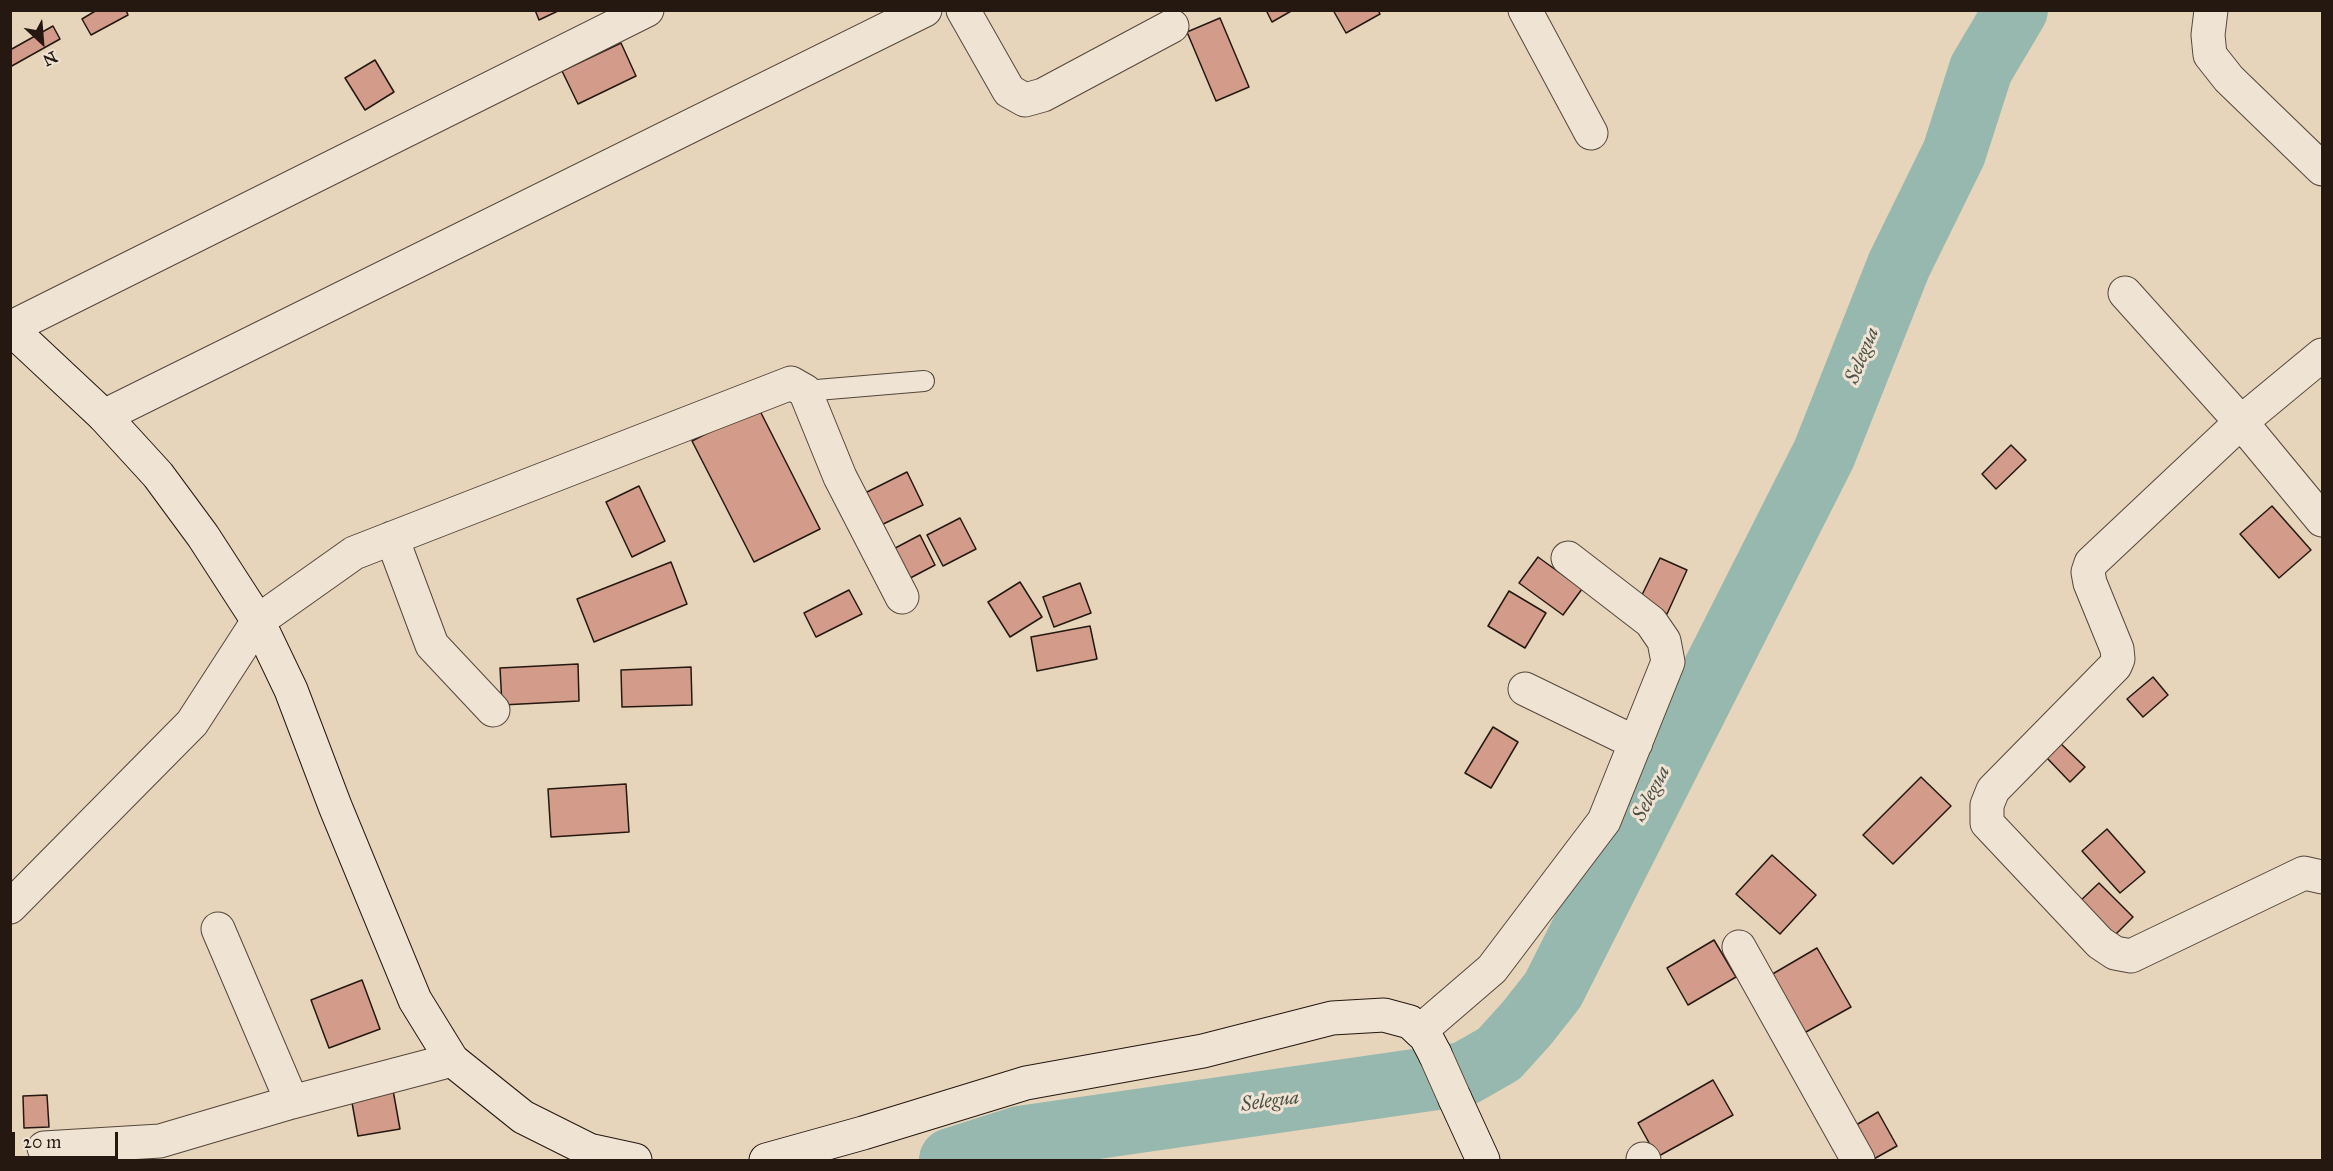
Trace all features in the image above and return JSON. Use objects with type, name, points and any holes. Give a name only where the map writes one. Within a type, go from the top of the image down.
[{"type":"street","points":[[634,1161],[589,1150],[523,1117],[452,1060],[415,1000],[335,806],[291,690],[258,621],[203,536],[159,475],[104,416],[10,328],[647,10]]},
{"type":"street","points":[[104,416],[925,10]]},
{"type":"street","points":[[963,10],[1009,91],[1025,100],[1043,95],[1172,26]]},
{"type":"street","points":[[1525,10],[1591,133]]},
{"type":"street","points":[[2211,10],[2208,35],[2210,55],[2229,79],[2322,169]]},
{"type":"street","points":[[2125,293],[2241,422],[2322,520]]},
{"type":"street","points":[[2322,356],[2241,422],[2091,563],[2088,572],[2090,583],[2117,649],[2118,659],[2115,666],[1993,790],[1987,806],[1987,823],[2100,944],[2115,953],[2131,956],[2304,873],[2322,877]]},
{"type":"street","points":[[10,907],[192,723],[258,621],[354,553],[791,383],[805,391],[840,477],[902,597]]},
{"type":"street","points":[[392,538],[432,645],[493,710]]},
{"type":"street","points":[[1427,1043],[1492,969],[1604,821],[1668,662],[1664,641],[1651,622],[1568,558]]},
{"type":"street","points":[[1526,689],[1636,743]]},
{"type":"street","points":[[218,929],[292,1102]]},
{"type":"street","points":[[1739,946],[1858,1161]]},
{"type":"street","points":[[766,1161],[1026,1083],[1203,1051],[1332,1018],[1384,1015],[1410,1022],[1427,1043],[1483,1161]]},
{"type":"street","points":[[44,1148],[157,1151],[292,1102],[452,1060]]},
{"type":"lane","points":[[805,391],[924,381]]},
{"type":"building","points":[[97,10],[126,10],[128,15],[91,35],[82,19]]},
{"type":"building","points":[[535,10],[560,10],[539,20]]},
{"type":"building","points":[[1266,10],[1293,10],[1272,22]]},
{"type":"building","points":[[1333,10],[1378,10],[1380,14],[1346,33]]},
{"type":"building","points":[[1220,18],[1249,87],[1216,101],[1187,32]]},
{"type":"building","points":[[53,26],[60,39],[10,67],[10,50]]},
{"type":"building","points":[[621,43],[636,76],[578,104],[562,71]]},
{"type":"building","points":[[375,60],[394,92],[365,110],[345,78]]},
{"type":"building","points":[[758,407],[820,529],[754,562],[692,441]]},
{"type":"building","points":[[2011,445],[2026,460],[1996,489],[1982,474]]},
{"type":"building","points":[[907,472],[923,505],[877,527],[861,495]]},
{"type":"building","points":[[639,486],[665,541],[632,557],[606,502]]},
{"type":"building","points":[[2272,506],[2311,550],[2279,578],[2240,534]]},
{"type":"building","points":[[960,518],[976,549],[943,566],[927,535]]},
{"type":"building","points":[[920,535],[935,565],[897,585],[882,555]]},
{"type":"building","points":[[1538,557],[1582,589],[1563,615],[1519,583]]},
{"type":"building","points":[[1660,558],[1687,570],[1667,614],[1639,601]]},
{"type":"building","points":[[671,562],[687,604],[594,642],[577,599]]},
{"type":"building","points":[[1020,582],[1042,617],[1010,637],[988,602]]},
{"type":"building","points":[[1080,583],[1091,613],[1054,627],[1043,597]]},
{"type":"building","points":[[849,590],[862,614],[816,637],[804,613]]},
{"type":"building","points":[[1509,591],[1546,613],[1525,648],[1488,626]]},
{"type":"building","points":[[1090,626],[1097,659],[1037,671],[1031,637]]},
{"type":"building","points":[[578,664],[579,701],[502,705],[500,668]]},
{"type":"building","points":[[691,667],[692,705],[622,707],[621,670]]},
{"type":"building","points":[[2153,677],[2168,695],[2143,717],[2127,699]]},
{"type":"building","points":[[1493,727],[1518,742],[1491,788],[1465,773]]},
{"type":"building","points":[[2059,742],[2085,767],[2070,782],[2045,756]]},
{"type":"building","points":[[1921,777],[1951,806],[1893,864],[1863,835]]},
{"type":"building","points":[[626,784],[629,832],[551,837],[548,789]]},
{"type":"building","points":[[2107,829],[2145,872],[2120,893],[2082,851]]},
{"type":"building","points":[[1772,855],[1816,895],[1780,934],[1736,894]]},
{"type":"building","points":[[2099,883],[2133,917],[2113,937],[2078,903]]},
{"type":"building","points":[[1714,940],[1736,977],[1688,1005],[1667,968]]},
{"type":"building","points":[[1817,948],[1851,1007],[1797,1037],[1764,979]]},
{"type":"building","points":[[362,980],[380,1029],[329,1048],[311,1000]]},
{"type":"building","points":[[1713,1080],[1733,1115],[1657,1157],[1638,1123]]},
{"type":"building","points":[[393,1090],[400,1129],[358,1136],[351,1097]]},
{"type":"building","points":[[47,1095],[49,1127],[24,1128],[23,1096]]},
{"type":"building","points":[[1878,1112],[1897,1146],[1872,1160],[1851,1128]]},
{"type":"waterway","name":"Selegua","points":[[951,1160],[1020,1138],[1464,1074],[1499,1054],[1553,990],[1824,454],[1899,265],[1954,153],[1981,69],[2016,10]]}]
